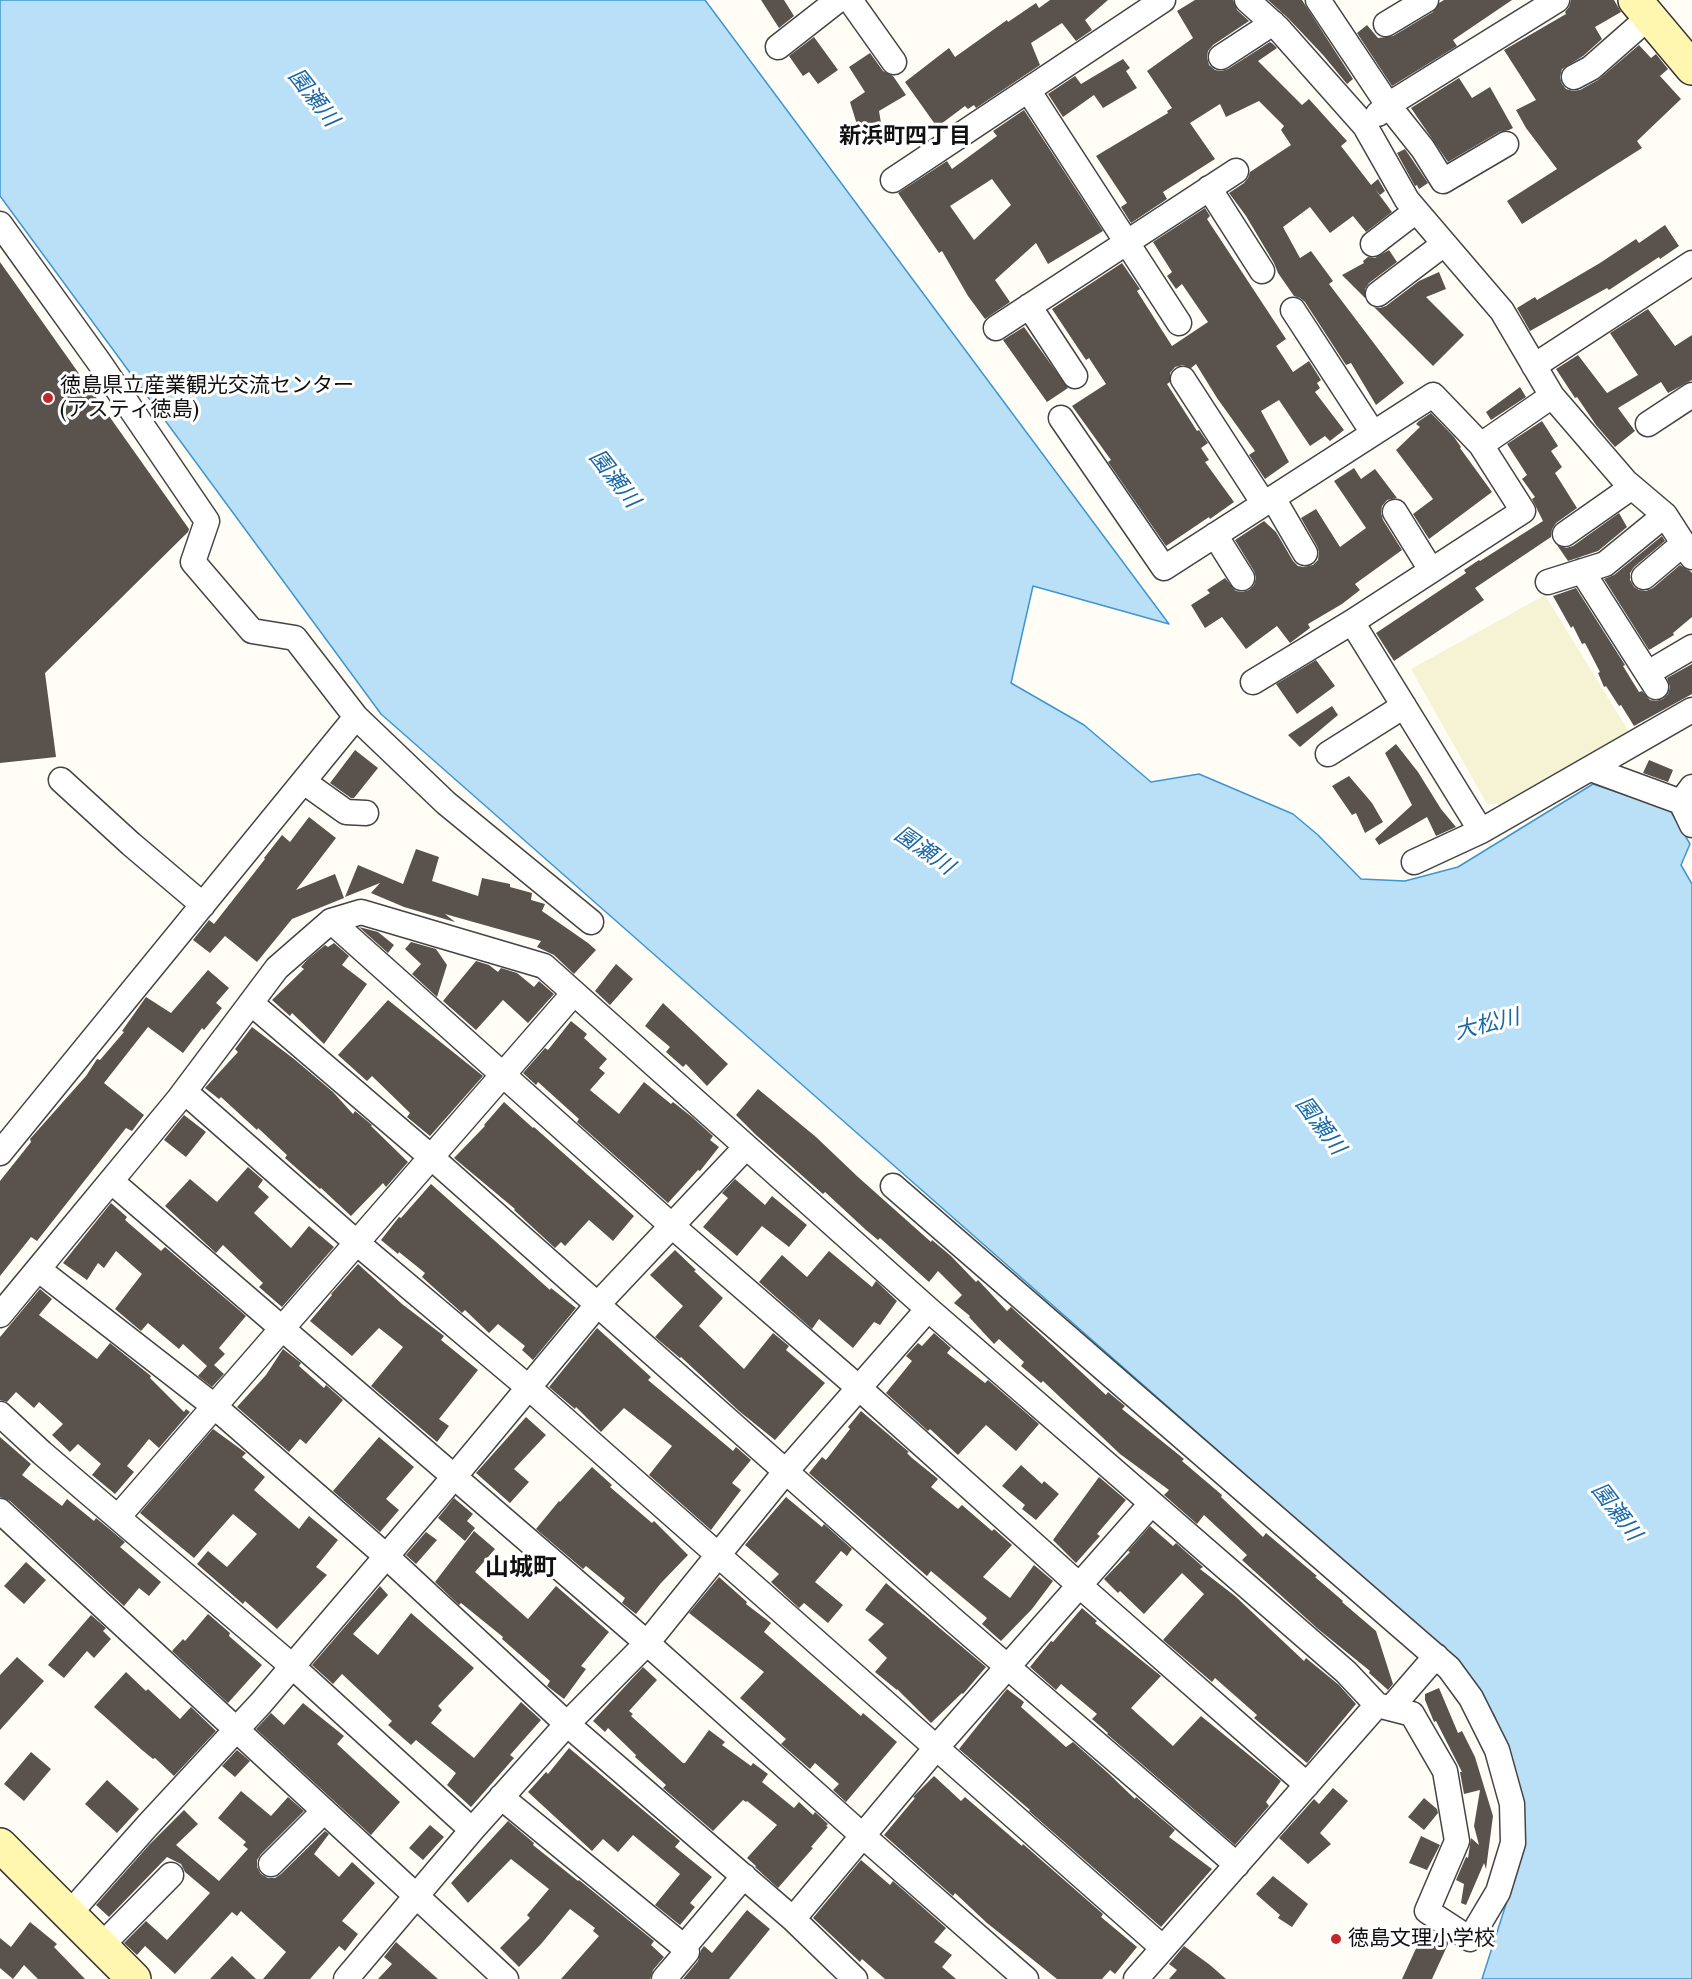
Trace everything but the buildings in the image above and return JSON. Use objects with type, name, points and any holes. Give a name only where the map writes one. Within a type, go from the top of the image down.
[{"type":"street","points":[[778,47],[838,0]]},
{"type":"street","points":[[850,0],[894,62]]},
{"type":"street","points":[[893,180],[1162,0]]},
{"type":"street","points":[[1247,0],[1273,23],[1365,126],[1407,200],[1502,311],[1552,396],[1632,487],[1665,515],[1688,548],[1644,577]]},
{"type":"street","points":[[1317,0],[1388,105],[1423,149],[1443,181],[1506,144]]},
{"type":"street","points":[[1386,24],[1426,0]]},
{"type":"street","points":[[1365,126],[1388,105],[1557,0]]},
{"type":"street","points":[[1574,77],[1592,69],[1642,9],[1692,68]]},
{"type":"street","points":[[1221,57],[1273,23]]},
{"type":"street","points":[[1029,90],[1179,323]]},
{"type":"street","points":[[996,327],[1236,171]]},
{"type":"street","points":[[1209,188],[1262,271]]},
{"type":"street","points":[[1373,244],[1416,211]]},
{"type":"street","points":[[0,224],[99,362],[207,521],[193,562],[252,631],[295,638],[356,717],[446,803],[591,922]]},
{"type":"street","points":[[1378,294],[1444,244]]},
{"type":"street","points":[[1534,366],[1692,263]]},
{"type":"street","points":[[1029,306],[1075,376]]},
{"type":"street","points":[[1293,310],[1373,434]]},
{"type":"street","points":[[1183,379],[1305,553]]},
{"type":"street","points":[[1061,418],[1164,568],[1433,395],[1480,445],[1523,511],[1352,622],[1253,682]]},
{"type":"street","points":[[1648,424],[1692,395]]},
{"type":"street","points":[[1480,445],[1552,396]]},
{"type":"street","points":[[1565,534],[1632,487]]},
{"type":"street","points":[[1395,512],[1431,570]]},
{"type":"street","points":[[1548,582],[1605,564],[1665,515]]},
{"type":"street","points":[[1215,535],[1242,578]]},
{"type":"street","points":[[1582,571],[1652,680],[1692,647]]},
{"type":"street","points":[[1352,622],[1482,831]]},
{"type":"street","points":[[1328,754],[1404,706]]},
{"type":"street","points":[[1414,862],[1482,831],[1692,710]]},
{"type":"street","points":[[0,1153],[356,717]]},
{"type":"street","points":[[1591,769],[1686,795],[1692,825]]},
{"type":"street","points":[[62,780],[131,844],[203,905]]},
{"type":"street","points":[[304,782],[346,812],[366,813]]},
{"type":"street","points":[[0,1315],[184,1092],[277,968],[331,921],[361,912],[544,966],[928,1309],[1384,1706],[1412,1714],[1445,1771],[1457,1842],[1428,1911],[1470,1940],[1498,1892],[1513,1844],[1512,1804],[1497,1750],[1471,1698],[1449,1668],[893,1186]]},
{"type":"street","points":[[331,921],[671,1225],[859,1388],[1307,1785]]},
{"type":"street","points":[[118,1516],[574,993]]},
{"type":"street","points":[[251,1003],[431,1157],[1237,1865]]},
{"type":"street","points":[[184,1092],[357,1243],[529,1388],[1163,1948]]},
{"type":"street","points":[[69,1914],[236,1731],[454,1477],[598,1304],[746,1147]]},
{"type":"street","points":[[111,1181],[647,1643],[1026,1979]]},
{"type":"street","points":[[38,1269],[214,1406],[386,1556],[567,1724],[793,1919],[855,1979]]},
{"type":"street","points":[[346,1979],[501,1797],[567,1724],[647,1643],[717,1553],[928,1309]]},
{"type":"street","points":[[0,1414],[42,1453],[292,1666],[472,1830]]},
{"type":"street","points":[[793,1919],[936,1748],[1151,1504]]},
{"type":"street","points":[[0,1511],[506,1979]]},
{"type":"street","points":[[1136,1979],[1307,1785],[1436,1656]]},
{"type":"street","points":[[501,1797],[684,1947],[687,1952],[664,1979]]},
{"type":"street","points":[[272,1864],[324,1810]]},
{"type":"street","points":[[0,1845],[134,1979]]},
{"type":"street","points":[[101,1946],[171,1875]]},
{"type":"street","points":[[684,1947],[744,1876]]},
{"type":"shaded area","points":[[1545,595],[1629,732],[1500,804],[1487,804],[1411,669]]},
{"type":"water","points":[[0,0],[705,0],[1169,624],[1033,586],[1011,683],[1084,725],[1151,782],[1199,774],[1293,814],[1318,835],[1361,879],[1405,881],[1458,867],[1593,784],[1670,810],[1690,844],[1681,865],[1692,884],[1692,1979],[1482,1979],[1525,1845],[1514,1766],[1494,1715],[1434,1641],[381,714],[0,196]]},
{"type":"place","name":"徳島県立産業観光交流センター (アスティ徳島)","points":[[48,398]]},
{"type":"place","name":"徳島文理小学校","points":[[1336,1939]]},
{"type":"district","name":"新浜町四丁目","points":[[905,137]]},
{"type":"district","name":"山城町","points":[[521,1568]]},
{"type":"water label","name":"園瀬川","points":[[313,98]]},
{"type":"water label","name":"園瀬川","points":[[614,479]]},
{"type":"water label","name":"園瀬川","points":[[924,851]]},
{"type":"water label","name":"大松川","points":[[1487,1025]]},
{"type":"water label","name":"園瀬川","points":[[1320,1126]]},
{"type":"water label","name":"園瀬川","points":[[1616,1512]]}]
